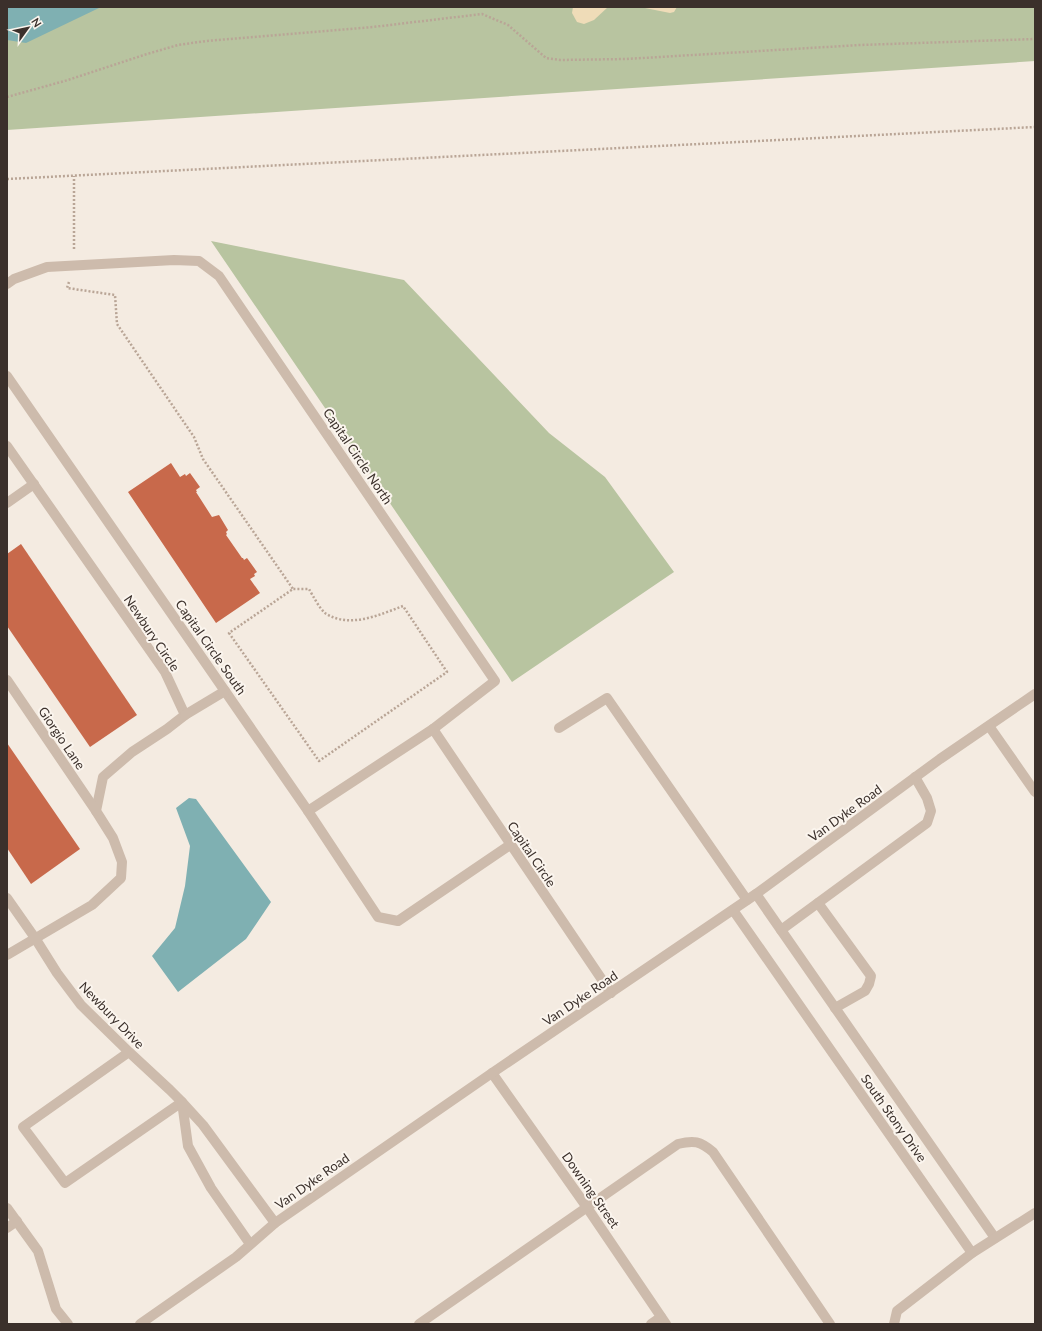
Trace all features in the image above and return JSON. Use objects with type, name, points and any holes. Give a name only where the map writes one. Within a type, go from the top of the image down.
[{"type":"street","name":"Capital Circle North","points":[[74,265],[174,260],[199,261],[219,276],[495,681],[432,729]]},
{"type":"street","points":[[7,284],[14,279],[47,267],[74,265]]},
{"type":"street","name":"Capital Circle South","points":[[7,376],[308,811],[378,917],[398,921],[510,845]]},
{"type":"street","name":"Newbury Circle","points":[[7,446],[165,672],[185,715]]},
{"type":"street","points":[[7,503],[34,484]]},
{"type":"street","name":"Giorgio Lane","points":[[7,680],[96,811]]},
{"type":"street","points":[[7,955],[92,905],[120,878],[122,862],[113,838],[96,811],[103,777],[132,752],[167,730],[185,715],[225,691]]},
{"type":"street","name":"Van Dyke Road","points":[[140,1324],[236,1257],[274,1223],[733,910],[915,777],[1035,694]]},
{"type":"street","points":[[560,728],[607,698],[747,900]]},
{"type":"street","points":[[989,726],[1035,792]]},
{"type":"street","points":[[308,811],[432,729]]},
{"type":"street","name":"Capital Circle","points":[[432,729],[611,993]]},
{"type":"street","points":[[781,930],[927,823],[931,811],[927,798],[915,777]]},
{"type":"street","name":"South Stony Drive","points":[[756,894],[996,1238]]},
{"type":"street","name":"Newbury Drive","points":[[7,898],[57,973],[81,1005],[170,1090],[203,1125],[274,1223]]},
{"type":"street","points":[[818,903],[871,976],[865,991],[835,1008]]},
{"type":"street","name":"South Stony Drive","points":[[733,910],[972,1253]]},
{"type":"street","points":[[129,1052],[23,1127],[65,1183],[182,1102],[188,1146],[211,1188],[250,1244]]},
{"type":"street","name":"Downing Street","points":[[492,1073],[664,1320]]},
{"type":"street","points":[[419,1324],[586,1206],[678,1144],[690,1141],[704,1144],[713,1152],[830,1324]]},
{"type":"street","points":[[7,1208],[38,1251],[56,1309],[68,1324]]},
{"type":"street","points":[[894,1324],[897,1311],[972,1253],[1035,1213]]},
{"type":"street","points":[[7,1228],[17,1221]]},
{"type":"street","points":[[651,1324],[664,1320]]},
{"type":"path","points":[[7,97],[68,80],[178,45],[206,41],[372,27],[482,14],[508,25],[546,58],[560,60],[626,59],[860,45],[1035,38]]},
{"type":"path","points":[[7,179],[1035,127]]},
{"type":"path","points":[[74,176],[74,265],[67,288],[115,295],[117,324],[194,437],[203,459],[293,589]]},
{"type":"path","points":[[293,589],[310,590],[324,612],[338,619],[359,620],[379,615],[403,606],[447,672],[319,761],[229,633],[293,589]]},
{"type":"green space","points":[[7,7],[1035,7],[1035,61],[7,130]]},
{"type":"green space","points":[[211,241],[404,280],[549,433],[605,477],[674,572],[512,682]]},
{"type":"sand","points":[[573,7],[608,7],[594,20],[584,24],[577,22],[572,13]]},
{"type":"sand","points":[[640,7],[677,7],[674,12],[670,13]]},
{"type":"water","points":[[7,7],[106,7],[99,8],[26,43],[7,40]]},
{"type":"water","points":[[189,798],[196,799],[271,902],[246,939],[178,992],[152,956],[175,928],[185,886],[190,846],[176,808]]},
{"type":"building","points":[[171,463],[180,477],[185,474],[186,476],[190,473],[200,487],[196,490],[196,492],[212,517],[219,515],[228,530],[226,535],[242,558],[244,560],[247,558],[257,572],[254,574],[255,576],[250,579],[260,593],[216,623],[128,492]]},
{"type":"building","points":[[21,544],[137,715],[90,747],[7,626],[7,554]]},
{"type":"building","points":[[7,743],[80,849],[31,884],[7,848]]}]
